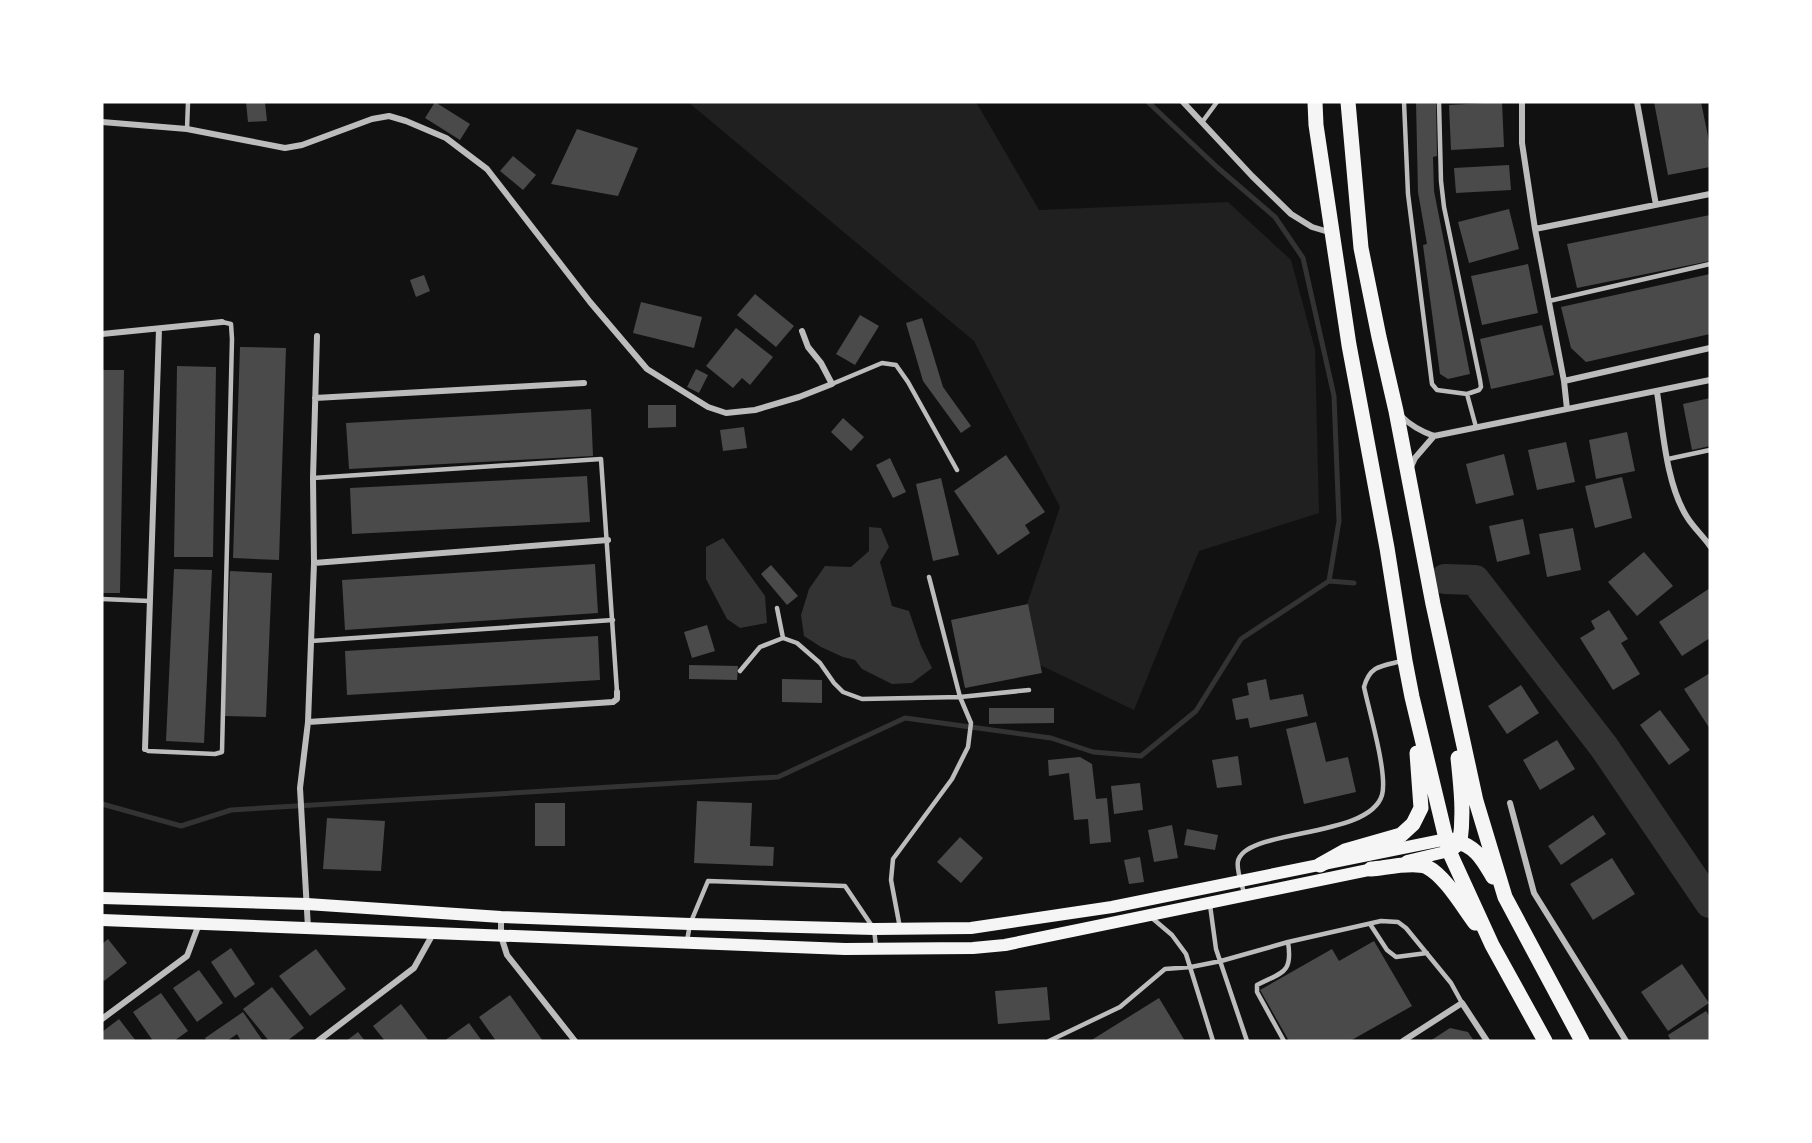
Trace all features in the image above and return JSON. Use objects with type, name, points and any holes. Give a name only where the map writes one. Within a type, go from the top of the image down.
[{"type":"highway","points":[[1315,102],[1316,125],[1349,345],[1412,697],[1452,844],[1492,945],[1545,1041]]},
{"type":"highway","points":[[1348,102],[1361,248],[1396,411],[1444,657],[1476,801],[1505,897]]},
{"type":"highway","points":[[1444,657],[1463,797],[1463,817],[1452,844]]},
{"type":"highway","points":[[1320,865],[1345,851],[1401,835],[1413,824],[1421,808],[1412,697]]},
{"type":"highway","points":[[1452,844],[1480,854],[1582,1041]]},
{"type":"highway","points":[[1371,869],[1413,865],[1426,867],[1445,883],[1492,945]]},
{"type":"main road","points":[[102,898],[307,904],[501,916],[690,924],[874,929],[971,928],[1112,907],[1320,865],[1452,844]]},
{"type":"main road","points":[[102,920],[876,950],[973,948],[1005,945],[1371,869],[1452,844]]},
{"type":"street","points":[[1183,102],[1291,214],[1312,227],[1332,233]]},
{"type":"street","points":[[1522,102],[1521,143],[1534,229],[1564,381],[1567,409]]},
{"type":"street","points":[[1637,102],[1656,205]]},
{"type":"street","points":[[102,122],[187,129],[285,148],[302,145],[372,119],[389,116],[446,138],[487,170],[590,302],[647,369],[708,407],[726,413],[755,410],[832,384],[821,363],[808,347],[802,330]]},
{"type":"street","points":[[1534,229],[1710,194]]},
{"type":"street","points":[[102,334],[222,322]]},
{"type":"street","points":[[145,749],[159,328]]},
{"type":"street","points":[[308,928],[300,788],[308,722],[314,563],[313,478],[317,336]]},
{"type":"street","points":[[1564,381],[1710,348]]},
{"type":"street","points":[[1396,411],[1421,432],[1434,436],[1710,380]]},
{"type":"street","points":[[315,398],[584,383]]},
{"type":"street","points":[[1657,392],[1675,490],[1686,517],[1709,542]]},
{"type":"street","points":[[1408,474],[1415,458],[1434,436]]},
{"type":"street","points":[[314,563],[608,540]]},
{"type":"street","points":[[308,722],[613,702],[617,699],[617,692]]},
{"type":"street","points":[[1510,803],[1534,893],[1626,1041]]},
{"type":"street","points":[[501,916],[501,936],[507,955],[575,1041]]},
{"type":"street","points":[[102,1019],[187,956],[199,924]]},
{"type":"street","points":[[318,1041],[414,968],[434,932]]},
{"type":"street","points":[[1403,1041],[1462,1003],[1487,1041]]},
{"type":"lane","points":[[187,129],[188,102]]},
{"type":"lane","points":[[1203,121],[1217,102]]},
{"type":"lane","points":[[1404,102],[1408,194],[1432,384],[1437,390],[1467,394],[1481,387],[1444,207],[1439,102]]},
{"type":"lane","points":[[1549,301],[1710,264]]},
{"type":"lane","points":[[145,749],[215,754],[222,752],[232,339],[231,324],[222,322]]},
{"type":"lane","points":[[832,384],[882,363],[896,365],[908,382],[957,470]]},
{"type":"lane","points":[[1467,394],[1476,427]]},
{"type":"lane","points":[[1668,459],[1710,450]]},
{"type":"lane","points":[[313,478],[602,459],[617,692]]},
{"type":"lane","points":[[900,929],[891,880],[893,859],[951,779],[968,747],[969,738],[970,723],[960,697],[929,577]]},
{"type":"lane","points":[[102,599],[149,602]]},
{"type":"lane","points":[[777,608],[783,638]]},
{"type":"lane","points":[[311,641],[613,620]]},
{"type":"lane","points":[[740,671],[760,647],[783,638],[797,643],[820,663],[843,692],[862,699],[960,697],[1029,690]]},
{"type":"lane","points":[[1244,896],[1239,860],[1248,850],[1271,841],[1359,819],[1375,810],[1383,794],[1382,771],[1364,687],[1367,677],[1374,669],[1405,660]]},
{"type":"lane","points":[[686,943],[690,924],[708,880],[845,886],[874,929],[876,950]]},
{"type":"lane","points":[[1209,903],[1215,939],[1246,1041]]},
{"type":"lane","points":[[1150,916],[1172,935],[1186,954],[1213,1041]]},
{"type":"lane","points":[[1049,1041],[1119,1007],[1165,969],[1221,961],[1288,942],[1382,921],[1398,922],[1406,928],[1451,983],[1462,1003]]},
{"type":"lane","points":[[1370,924],[1387,950],[1396,957],[1426,953]]},
{"type":"lane","points":[[1284,1041],[1257,992],[1257,985],[1287,970],[1290,962],[1288,942]]},
{"type":"shaded area","points":[[688,102],[976,102],[1039,210],[1228,202],[1291,260],[1315,349],[1319,513],[1199,551],[1134,710],[1011,651],[1060,507],[974,341]]},
{"type":"shaded area","points":[[869,527],[881,528],[889,547],[880,562],[892,606],[909,611],[921,646],[932,668],[912,683],[892,684],[862,669],[855,660],[821,647],[804,636],[801,615],[809,589],[825,566],[851,567],[869,551]]},
{"type":"shaded area","points":[[723,538],[765,596],[767,623],[740,628],[727,619],[706,579],[706,547]]},
{"type":"building","points":[[246,102],[265,102],[267,121],[248,122]]},
{"type":"building","points":[[435,102],[470,124],[460,140],[425,118]]},
{"type":"building","points":[[1416,102],[1436,102],[1437,156],[1433,157],[1434,191],[1470,374],[1448,379],[1440,374],[1423,245],[1427,244],[1418,192]]},
{"type":"building","points":[[1502,102],[1504,147],[1451,150],[1449,105]]},
{"type":"building","points":[[1654,102],[1701,102],[1710,146],[1710,167],[1668,175]]},
{"type":"building","points":[[577,129],[638,148],[618,196],[551,184]]},
{"type":"building","points":[[513,156],[536,175],[523,190],[500,171]]},
{"type":"building","points":[[1509,165],[1511,190],[1456,193],[1454,168]]},
{"type":"building","points":[[1509,209],[1519,249],[1469,263],[1458,222]]},
{"type":"building","points":[[1710,215],[1710,261],[1577,288],[1567,244]]},
{"type":"building","points":[[1528,264],[1538,313],[1482,325],[1471,276]]},
{"type":"building","points":[[1710,274],[1710,334],[1586,362],[1571,348],[1561,307]]},
{"type":"building","points":[[424,275],[430,291],[416,297],[410,280]]},
{"type":"building","points":[[755,294],[794,326],[776,347],[737,315]]},
{"type":"building","points":[[641,302],[702,317],[694,348],[633,333]]},
{"type":"building","points":[[860,315],[879,326],[855,365],[836,354]]},
{"type":"building","points":[[922,318],[943,387],[971,426],[961,433],[923,381],[906,323]]},
{"type":"building","points":[[1542,325],[1554,375],[1491,389],[1480,339]]},
{"type":"building","points":[[736,328],[773,357],[750,385],[742,378],[733,388],[706,366]]},
{"type":"building","points":[[240,347],[286,348],[279,560],[233,558]]},
{"type":"building","points":[[177,366],[216,367],[213,557],[174,557]]},
{"type":"building","points":[[696,369],[708,375],[699,393],[687,387]]},
{"type":"building","points":[[102,370],[124,370],[120,593],[102,593]]},
{"type":"building","points":[[1710,398],[1710,446],[1692,450],[1683,404]]},
{"type":"building","points":[[648,405],[676,405],[676,427],[648,428]]},
{"type":"building","points":[[591,409],[593,456],[349,469],[346,423]]},
{"type":"building","points":[[843,418],[864,437],[851,451],[831,432]]},
{"type":"building","points":[[744,427],[747,448],[723,451],[720,430]]},
{"type":"building","points":[[1627,432],[1635,471],[1596,479],[1589,440]]},
{"type":"building","points":[[1566,442],[1575,482],[1537,490],[1528,450]]},
{"type":"building","points":[[1504,454],[1514,495],[1476,504],[1466,464]]},
{"type":"building","points":[[1006,455],[1045,512],[1025,525],[1030,533],[998,555],[954,491]]},
{"type":"building","points":[[890,458],[906,492],[893,498],[876,465]]},
{"type":"building","points":[[587,476],[590,522],[352,534],[350,488]]},
{"type":"building","points":[[1622,477],[1632,518],[1595,528],[1585,486]]},
{"type":"building","points":[[941,478],[959,555],[933,561],[916,484]]},
{"type":"building","points":[[1523,519],[1530,554],[1497,562],[1489,526]]},
{"type":"building","points":[[1573,528],[1581,570],[1547,577],[1539,534]]},
{"type":"building","points":[[1644,552],[1673,586],[1637,616],[1608,582]]},
{"type":"building","points":[[595,564],[598,613],[345,630],[342,580]]},
{"type":"building","points":[[771,565],[798,596],[787,605],[761,574]]},
{"type":"building","points":[[174,569],[212,570],[204,743],[166,741]]},
{"type":"building","points":[[230,571],[272,573],[266,717],[224,716]]},
{"type":"building","points":[[1710,588],[1710,638],[1682,656],[1659,622]]},
{"type":"building","points":[[1028,604],[1042,673],[965,688],[951,620]]},
{"type":"building","points":[[1609,610],[1628,639],[1621,643],[1640,674],[1613,690],[1580,638],[1595,629],[1591,621]]},
{"type":"building","points":[[707,625],[715,651],[692,658],[684,632]]},
{"type":"building","points":[[598,636],[600,680],[347,695],[345,651]]},
{"type":"building","points":[[689,665],[738,666],[737,680],[689,679]]},
{"type":"building","points":[[1710,673],[1710,729],[1684,689]]},
{"type":"building","points":[[782,679],[822,680],[822,703],[782,702]]},
{"type":"building","points":[[1266,679],[1270,700],[1303,694],[1308,716],[1250,728],[1248,718],[1236,720],[1232,699],[1249,695],[1247,683]]},
{"type":"building","points":[[1521,685],[1539,713],[1507,734],[1488,706]]},
{"type":"building","points":[[989,708],[1054,708],[1054,723],[989,724]]},
{"type":"building","points":[[1660,710],[1690,750],[1669,765],[1640,725]]},
{"type":"building","points":[[1316,722],[1326,762],[1348,757],[1356,792],[1304,804],[1286,729]]},
{"type":"building","points":[[1557,740],[1575,769],[1540,790],[1523,760]]},
{"type":"building","points":[[1238,756],[1242,785],[1217,788],[1212,760]]},
{"type":"building","points":[[1080,757],[1092,764],[1096,799],[1107,798],[1111,842],[1090,844],[1088,819],[1074,820],[1069,773],[1049,776],[1048,760]]},
{"type":"building","points":[[1140,783],[1143,810],[1114,814],[1111,786]]},
{"type":"building","points":[[697,801],[752,803],[750,846],[774,847],[773,866],[694,863]]},
{"type":"building","points":[[535,803],[565,803],[565,846],[535,846]]},
{"type":"building","points":[[1593,815],[1606,834],[1561,865],[1548,846]]},
{"type":"building","points":[[327,818],[385,821],[381,871],[323,869]]},
{"type":"building","points":[[1172,825],[1178,858],[1154,862],[1148,830]]},
{"type":"building","points":[[1187,829],[1218,835],[1215,850],[1184,845]]},
{"type":"building","points":[[960,837],[983,858],[961,883],[937,862]]},
{"type":"building","points":[[1140,857],[1144,882],[1129,884],[1124,860]]},
{"type":"building","points":[[1612,858],[1635,894],[1593,920],[1570,884]]},
{"type":"building","points":[[108,939],[127,963],[104,981],[102,979],[102,944]]},
{"type":"building","points":[[1374,941],[1412,1006],[1350,1041],[1289,1041],[1260,990],[1332,949],[1339,961]]},
{"type":"building","points":[[231,948],[255,984],[235,998],[211,962]]},
{"type":"building","points":[[316,949],[346,989],[310,1016],[279,976]]},
{"type":"building","points":[[1682,964],[1709,1003],[1668,1031],[1641,992]]},
{"type":"building","points":[[199,970],[223,1003],[197,1022],[173,988]]},
{"type":"building","points":[[272,987],[304,1028],[287,1041],[269,1041],[243,1009]]},
{"type":"building","points":[[1047,987],[1050,1020],[998,1024],[995,991]]},
{"type":"building","points":[[161,993],[188,1031],[174,1041],[153,1041],[133,1012]]},
{"type":"building","points":[[510,995],[543,1041],[496,1041],[479,1017]]},
{"type":"building","points":[[1159,998],[1185,1041],[1090,1041]]},
{"type":"building","points":[[401,1004],[429,1041],[385,1041],[373,1026]]},
{"type":"building","points":[[1706,1011],[1710,1017],[1710,1041],[1671,1041],[1668,1035]]},
{"type":"building","points":[[243,1012],[263,1041],[241,1041],[237,1034],[227,1041],[207,1041],[205,1038]]},
{"type":"building","points":[[119,1019],[136,1041],[102,1041],[102,1032]]},
{"type":"building","points":[[469,1023],[482,1041],[444,1041]]},
{"type":"building","points":[[1450,1028],[1468,1032],[1474,1041],[1430,1041]]},
{"type":"building","points":[[358,1032],[365,1041],[346,1041]]},
{"type":"waterway","points":[[1148,102],[1218,168],[1275,217],[1303,258],[1334,396],[1339,521],[1329,581]]},
{"type":"waterway","points":[[1445,579],[1475,580],[1604,747],[1710,903]]},
{"type":"waterway","points":[[102,804],[181,826],[231,810],[778,777],[905,718],[1051,738],[1093,752],[1141,756],[1196,711],[1241,639],[1329,581],[1354,583]]}]
